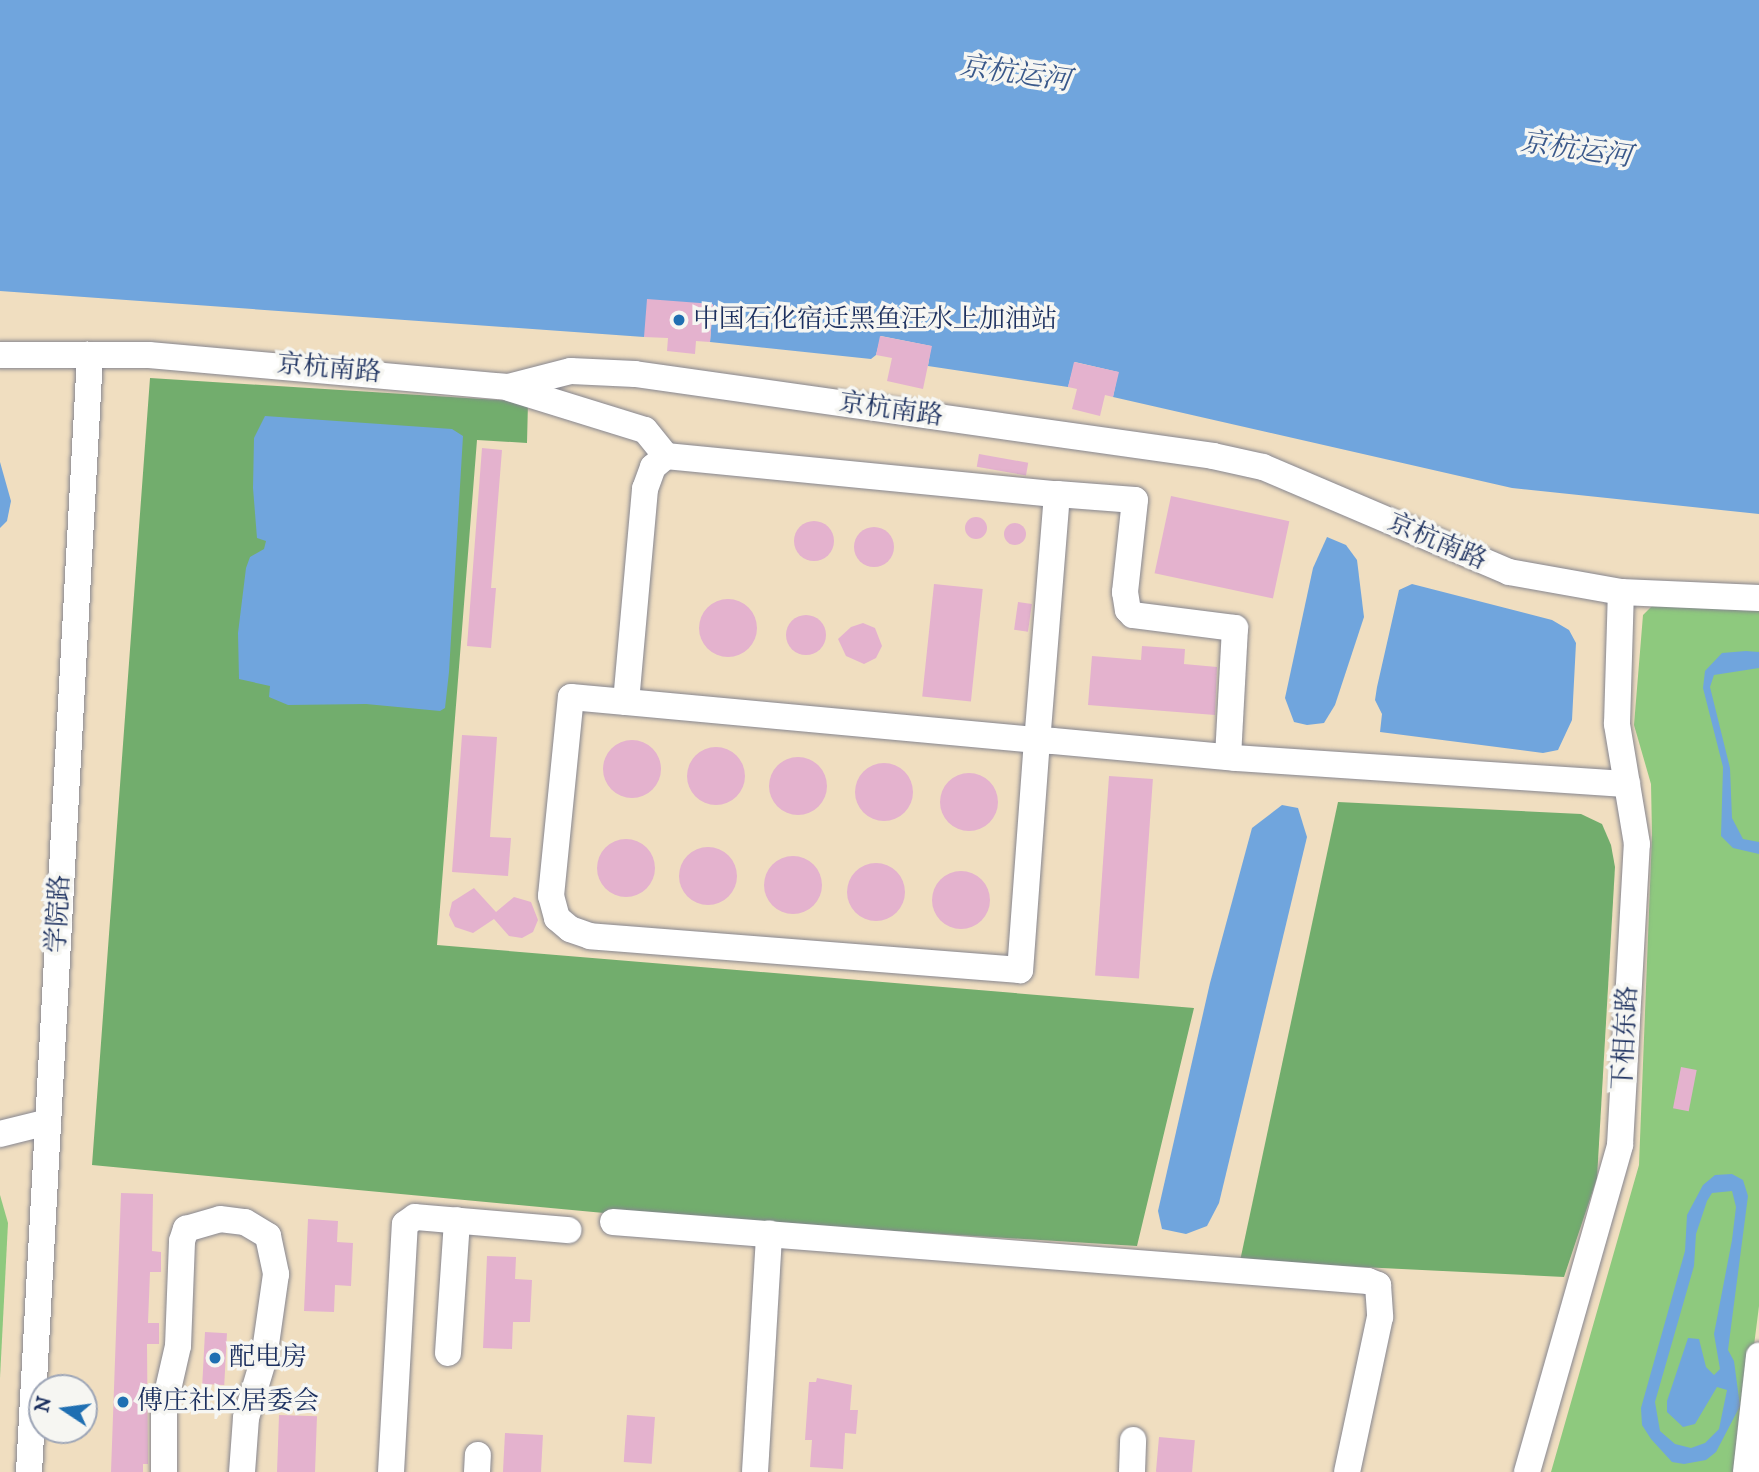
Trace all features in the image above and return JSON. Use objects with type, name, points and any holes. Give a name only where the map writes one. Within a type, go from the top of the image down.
[{"type":"street","name":"京杭南路","points":[[0,355],[149,355],[351,370],[508,387],[571,371],[635,374],[1213,456],[1263,467],[1509,572],[1621,592],[1759,598]]},
{"type":"street","name":"学院路","points":[[29,1472],[90,355]]},
{"type":"street","points":[[508,387],[645,430],[666,456],[1135,500],[1125,592],[1128,610],[1133,615],[1235,628],[1228,757]]},
{"type":"street","points":[[626,702],[645,489],[653,467],[666,456]]},
{"type":"street","points":[[1057,494],[1038,740],[1020,970],[590,936],[570,929],[557,918],[551,896],[571,696],[626,702],[1038,740],[1228,757],[1627,784]]},
{"type":"street","name":"下相东路","points":[[1527,1472],[1620,1145],[1637,844],[1617,724],[1621,592]]},
{"type":"street","points":[[0,1134],[48,1122]]},
{"type":"street","points":[[391,1472],[405,1224],[415,1217],[568,1230]]},
{"type":"street","points":[[163,1472],[164,1407],[178,1346],[182,1241],[187,1229],[220,1219],[245,1222],[268,1236],[276,1274],[264,1358],[246,1418],[242,1472]]},
{"type":"street","points":[[448,1353],[457,1220]]},
{"type":"street","points":[[613,1222],[1355,1277],[1378,1285],[1380,1317],[1347,1472]]},
{"type":"street","points":[[755,1472],[769,1233]]},
{"type":"street","points":[[1746,1472],[1759,1356]]},
{"type":"street","points":[[1132,1472],[1133,1440]]},
{"type":"green space","points":[[150,378],[528,402],[527,443],[477,440],[437,945],[1194,1008],[1137,1246],[604,1213],[92,1165]]},
{"type":"green space","points":[[1652,606],[1759,611],[1759,1306],[1738,1472],[1551,1472],[1639,1165],[1652,835],[1651,784],[1634,725],[1643,615]]},
{"type":"green space","points":[[1338,802],[1581,814],[1602,824],[1611,845],[1615,867],[1597,1178],[1564,1277],[1240,1261]]},
{"type":"green space","points":[[0,1195],[8,1223],[0,1378]]},
{"type":"water","name":"京杭运河","points":[[0,0],[1759,0],[1759,514],[1512,488],[1113,397],[1118,372],[1075,362],[1068,387],[928,366],[931,346],[881,336],[876,355],[871,359],[710,342],[713,304],[644,337],[0,291]]},
{"type":"water","points":[[265,416],[452,429],[463,436],[445,708],[440,711],[366,704],[288,705],[269,697],[270,686],[239,679],[238,633],[246,568],[250,557],[264,549],[266,541],[257,538],[253,488],[254,438]]},
{"type":"water","points":[[0,462],[11,501],[7,521],[0,528]]},
{"type":"water","points":[[1327,537],[1346,545],[1357,560],[1364,617],[1335,705],[1324,723],[1307,725],[1294,722],[1285,698],[1313,568]]},
{"type":"water","points":[[1412,584],[1552,620],[1569,630],[1576,643],[1572,720],[1558,750],[1543,753],[1380,732],[1382,714],[1375,700],[1377,687],[1399,590]]},
{"type":"water","points":[[1759,652],[1759,668],[1714,675],[1710,687],[1730,768],[1732,818],[1743,839],[1759,842],[1759,854],[1733,848],[1721,836],[1723,767],[1703,688],[1705,671],[1722,653]]},
{"type":"water","points":[[1282,805],[1298,808],[1307,837],[1219,1203],[1207,1226],[1186,1234],[1162,1229],[1158,1211],[1210,983],[1252,828]]},
{"type":"water","points":[[1732,1174],[1743,1180],[1748,1196],[1728,1350],[1734,1361],[1740,1406],[1716,1452],[1706,1460],[1684,1464],[1672,1462],[1651,1439],[1642,1425],[1641,1408],[1685,1251],[1687,1215],[1703,1185],[1715,1175]],"holes":[[[1732,1191],[1736,1207],[1714,1334],[1720,1369],[1714,1375],[1706,1367],[1699,1339],[1688,1338],[1667,1401],[1667,1412],[1683,1427],[1695,1424],[1717,1387],[1727,1390],[1719,1429],[1705,1443],[1691,1448],[1675,1444],[1660,1431],[1655,1402],[1694,1266],[1696,1234],[1707,1201],[1712,1193]]]},
{"type":"building","name":"中国石化宿迁黑鱼汪水上加油站","points":[[647,299],[713,304],[710,342],[696,341],[695,354],[667,351],[668,338],[644,337]]},
{"type":"building","name":"中国石化宿迁黑鱼汪水上加油站","points":[[880,336],[932,346],[923,389],[887,381],[892,358],[876,355]]},
{"type":"building","name":"中国石化宿迁黑鱼汪水上加油站","points":[[1074,362],[1119,372],[1113,397],[1105,395],[1100,416],[1072,409],[1077,389],[1068,387]]},
{"type":"building","points":[[482,448],[502,450],[491,588],[496,588],[491,648],[467,646]]},
{"type":"building","points":[[979,454],[1028,463],[1026,475],[977,467]]},
{"type":"building","points":[[1171,496],[1289,521],[1273,598],[1155,573]]},
{"type":"building","points":[[976,517],[984,520],[987,528],[984,536],[976,539],[968,536],[965,528],[968,520]]},
{"type":"building","points":[[814,521],[822,522],[828,527],[833,533],[833,549],[828,555],[822,560],[814,561],[806,560],[800,555],[795,549],[794,541],[795,533],[800,527],[806,522]]},
{"type":"building","points":[[1015,523],[1023,526],[1026,534],[1023,542],[1015,545],[1007,542],[1004,534],[1007,526]]},
{"type":"building","points":[[874,527],[888,533],[894,547],[888,561],[874,567],[860,561],[854,547],[860,533]]},
{"type":"building","points":[[934,584],[983,589],[971,702],[922,696]]},
{"type":"building","points":[[728,599],[739,601],[752,612],[757,628],[755,639],[744,652],[728,657],[717,655],[704,644],[699,628],[701,617],[712,604]]},
{"type":"building","points":[[1018,602],[1032,604],[1028,632],[1014,630]]},
{"type":"building","points":[[806,615],[814,616],[820,621],[825,627],[825,643],[820,649],[814,654],[806,655],[798,654],[792,649],[787,643],[786,635],[787,627],[792,621],[798,616]]},
{"type":"building","points":[[863,623],[875,628],[882,646],[876,658],[864,664],[846,656],[838,639],[851,627]]},
{"type":"building","points":[[1142,646],[1185,649],[1184,664],[1217,667],[1215,715],[1088,705],[1092,656],[1141,660]]},
{"type":"building","points":[[462,735],[497,737],[490,837],[511,838],[508,876],[452,872]]},
{"type":"building","points":[[632,740],[643,742],[656,753],[661,769],[659,780],[648,793],[632,798],[621,796],[608,785],[603,769],[605,758],[616,745]]},
{"type":"building","points":[[716,747],[727,749],[740,760],[745,776],[743,787],[732,800],[716,805],[705,803],[692,792],[687,776],[689,765],[700,752]]},
{"type":"building","points":[[798,757],[809,759],[822,770],[827,786],[825,797],[814,810],[798,815],[787,813],[774,802],[769,786],[771,775],[782,762]]},
{"type":"building","points":[[884,763],[895,765],[908,776],[913,792],[911,803],[900,816],[884,821],[873,819],[860,808],[855,792],[857,781],[868,768]]},
{"type":"building","points":[[969,773],[980,775],[993,786],[998,802],[996,813],[985,826],[969,831],[958,829],[945,818],[940,802],[942,791],[953,778]]},
{"type":"building","points":[[1109,776],[1153,779],[1139,979],[1095,976]]},
{"type":"building","points":[[626,839],[637,841],[650,852],[655,868],[653,879],[642,892],[626,897],[615,895],[602,884],[597,868],[599,857],[610,844]]},
{"type":"building","points":[[708,847],[719,849],[732,860],[737,876],[735,887],[724,900],[708,905],[697,903],[684,892],[679,876],[681,865],[692,852]]},
{"type":"building","points":[[793,856],[804,858],[817,869],[822,885],[820,896],[809,909],[793,914],[782,912],[769,901],[764,885],[766,874],[777,861]]},
{"type":"building","points":[[876,863],[887,865],[900,876],[905,892],[903,903],[892,916],[876,921],[865,919],[852,908],[847,892],[849,881],[860,868]]},
{"type":"building","points":[[961,871],[972,873],[985,884],[990,900],[988,911],[977,924],[961,929],[950,927],[937,916],[932,900],[934,889],[945,876]]},
{"type":"building","points":[[474,888],[496,912],[514,897],[531,902],[538,920],[533,932],[522,938],[509,936],[494,919],[473,933],[455,927],[449,915],[452,902]]},
{"type":"building","points":[[1681,1067],[1697,1070],[1689,1111],[1673,1108]]},
{"type":"building","points":[[121,1193],[153,1194],[152,1251],[161,1252],[161,1272],[150,1272],[148,1323],[159,1323],[159,1344],[147,1344],[148,1464],[143,1464],[143,1472],[111,1472]]},
{"type":"building","points":[[308,1219],[338,1221],[337,1242],[353,1243],[351,1286],[335,1285],[334,1312],[304,1311]]},
{"type":"building","points":[[487,1256],[516,1257],[515,1279],[532,1280],[530,1322],[513,1322],[512,1349],[483,1348]]},
{"type":"building","name":"配电房","points":[[205,1332],[227,1333],[224,1385],[202,1384]]},
{"type":"building","points":[[817,1378],[852,1385],[850,1410],[858,1410],[856,1434],[845,1433],[843,1469],[810,1467],[812,1440],[805,1440],[809,1382],[816,1382]]},
{"type":"building","points":[[279,1415],[317,1416],[315,1472],[277,1472]]},
{"type":"building","points":[[627,1415],[655,1417],[652,1464],[624,1462]]},
{"type":"building","points":[[505,1433],[543,1435],[541,1472],[503,1472]]},
{"type":"building","points":[[1159,1437],[1195,1440],[1192,1472],[1156,1472]]},
{"type":"place","name":"中国石化宿迁黑鱼汪水上加油站","points":[[679,320]]},
{"type":"place","name":"配电房","points":[[215,1358]]},
{"type":"place","name":"傅庄社区居委会","points":[[123,1402]]}]
